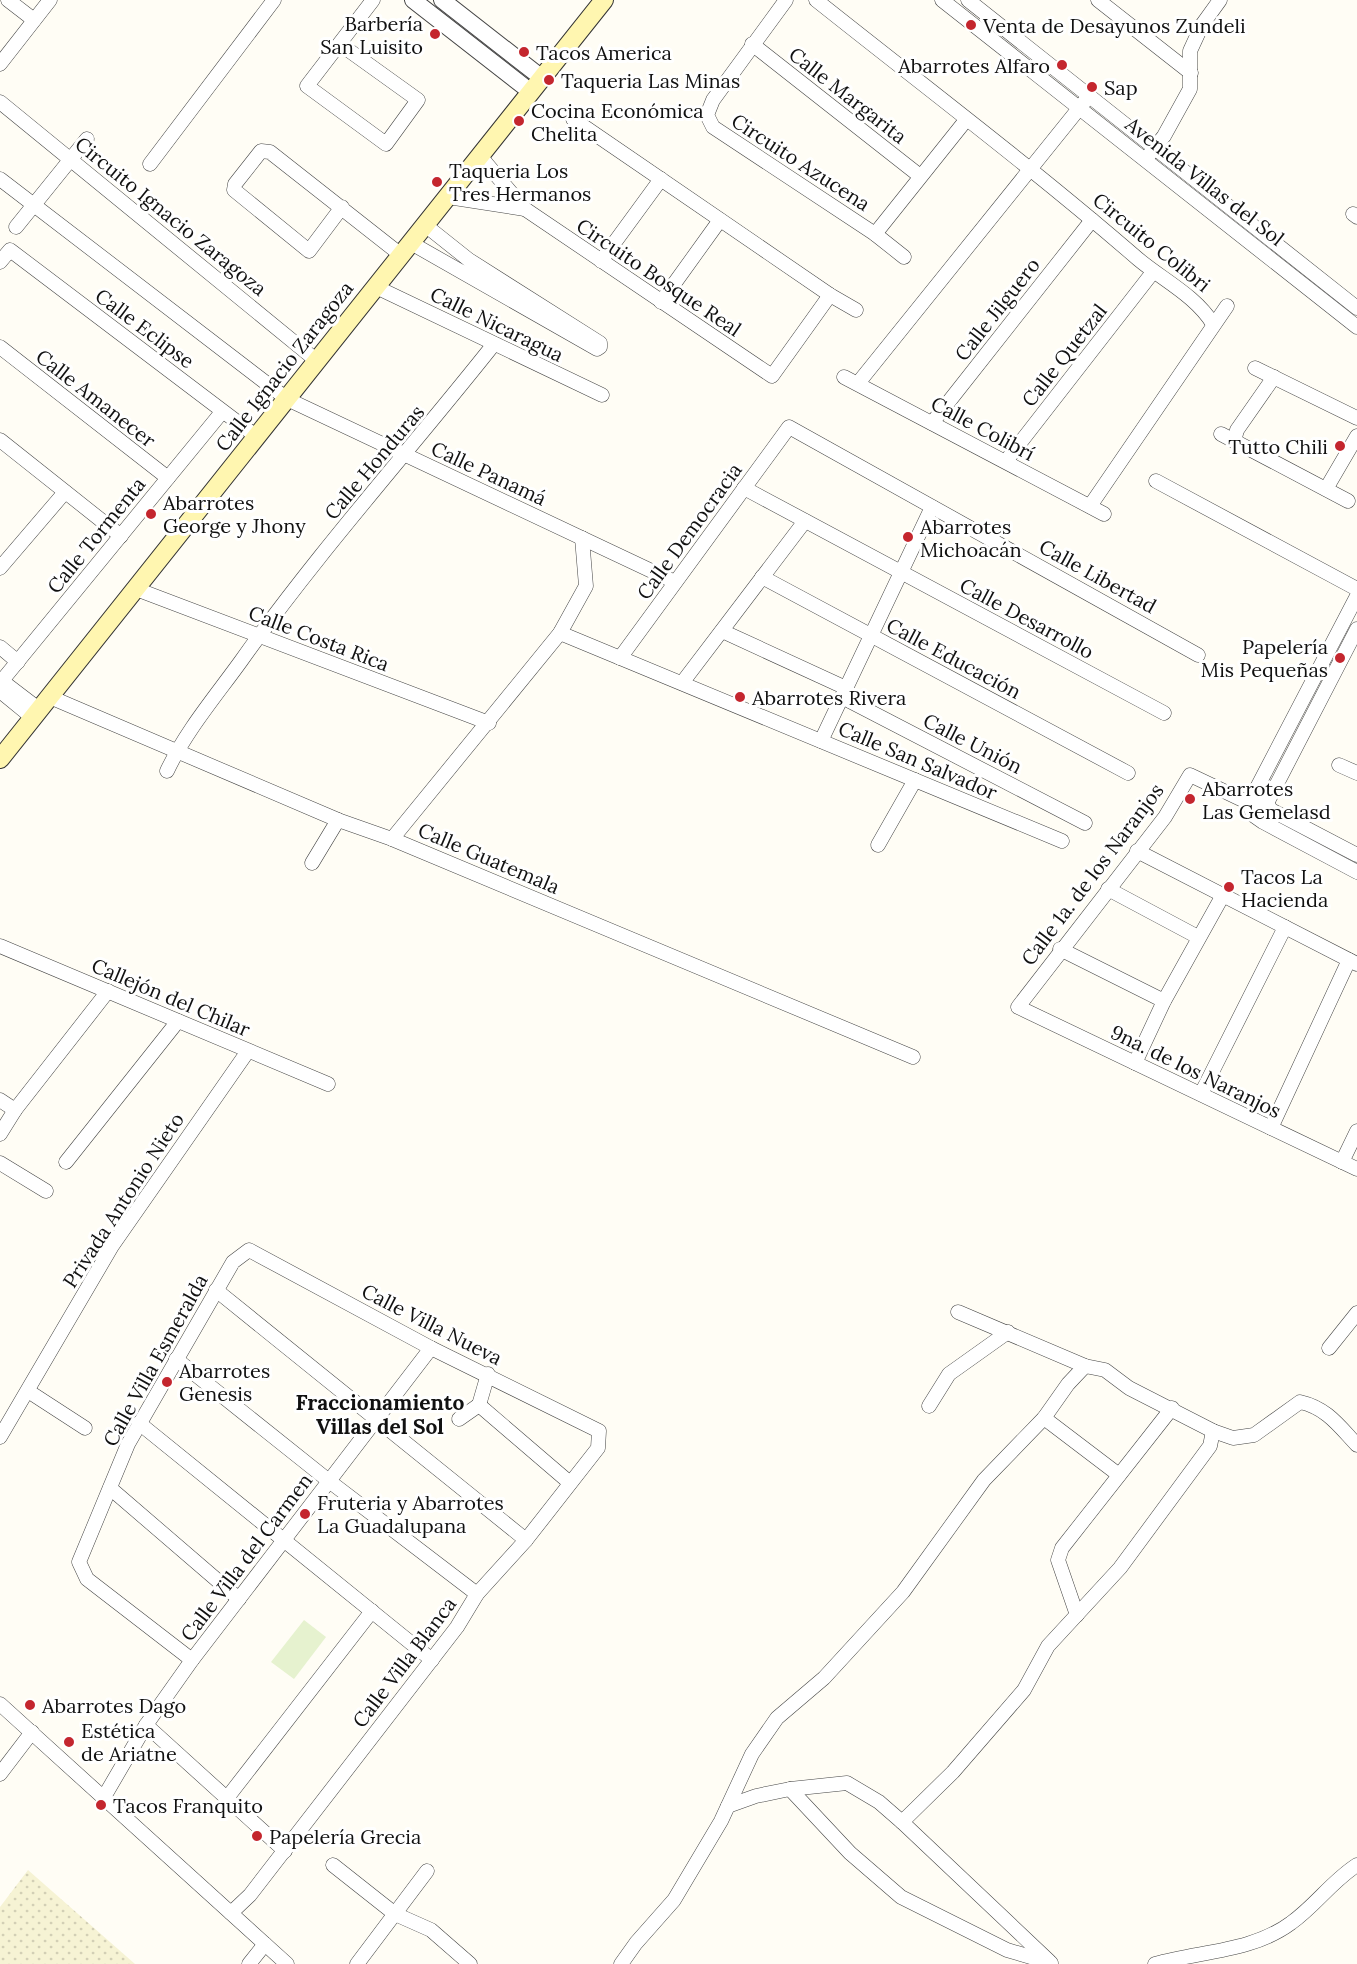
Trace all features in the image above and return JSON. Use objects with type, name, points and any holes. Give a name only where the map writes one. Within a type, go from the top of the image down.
[{"type":"main road","name":"Calle Ignacio Zaragoza","points":[[0,759],[604,0]]},
{"type":"street","points":[[8,0],[34,20]]},
{"type":"street","points":[[0,64],[50,0]]},
{"type":"street","points":[[150,164],[274,0]]},
{"type":"street","points":[[340,44],[418,100],[386,144],[307,86],[373,0]]},
{"type":"street","points":[[413,0],[462,39],[536,85]]},
{"type":"street","points":[[442,0],[473,25],[536,85]]},
{"type":"street","name":"Circuito Azucena","points":[[786,0],[713,100],[707,115],[713,127],[875,234],[904,257]]},
{"type":"street","name":"Circuito Colibri","points":[[816,0],[1031,169],[1153,272],[1204,309],[1213,324]]},
{"type":"street","name":"Avenida Villas del Sol","points":[[942,0],[1145,160],[1292,265],[1357,308]]},
{"type":"street","name":"Avenida Villas del Sol","points":[[968,0],[1155,148],[1292,265],[1357,327]]},
{"type":"street","points":[[1145,160],[1155,148],[1190,89],[1191,51],[1202,25],[1220,0]]},
{"type":"street","points":[[1102,1],[1191,73]]},
{"type":"street","points":[[462,39],[473,25]]},
{"type":"street","name":"Calle Margarita","points":[[752,44],[920,177]]},
{"type":"street","points":[[859,382],[1089,96]]},
{"type":"street","name":"Circuito Ignacio Zaragoza","points":[[0,102],[317,361]]},
{"type":"street","points":[[573,119],[830,295],[856,309]]},
{"type":"street","name":"Circuito Azucena","points":[[875,234],[966,120]]},
{"type":"street","points":[[16,228],[87,139]]},
{"type":"street","points":[[342,207],[309,251],[234,190],[235,184],[264,149],[342,207],[406,249],[461,272],[597,349],[600,347],[600,343],[469,260],[425,225]]},
{"type":"street","name":"Circuito Bosque Real","points":[[480,156],[525,209],[772,376],[830,295]]},
{"type":"street","points":[[0,179],[287,399]]},
{"type":"street","points":[[601,261],[661,179]]},
{"type":"street","name":"Circuito Bosque Real","points":[[447,197],[525,209]]},
{"type":"street","points":[[661,302],[720,220]]},
{"type":"street","name":"Calle Jilguero","points":[[932,423],[1092,220]]},
{"type":"street","name":"Calle Eclipse","points":[[0,262],[10,250],[257,437]]},
{"type":"street","points":[[461,272],[469,260]]},
{"type":"street","name":"Calle Quetzal","points":[[1006,461],[1153,272]]},
{"type":"street","name":"Calle Nicaragua","points":[[376,287],[602,395]]},
{"type":"street","points":[[1090,506],[1227,306]]},
{"type":"street","points":[[1357,322],[1357,327]]},
{"type":"street","name":"Calle Honduras","points":[[167,771],[177,750],[258,636],[494,344]]},
{"type":"street","name":"Calle Amanecer","points":[[0,347],[168,478]]},
{"type":"street","points":[[1255,368],[1357,418]]},
{"type":"street","name":"Calle Colibrí","points":[[844,377],[859,382],[1104,514]]},
{"type":"street","points":[[1234,441],[1238,430],[1274,377]]},
{"type":"street","name":"Calle Panamá","points":[[287,399],[675,582]]},
{"type":"street","name":"Calle Tormenta","points":[[1,685],[222,412]]},
{"type":"street","name":"Calle Democracia","points":[[620,658],[789,427]]},
{"type":"street","name":"Calle Libertad","points":[[789,427],[1198,655]]},
{"type":"street","points":[[1221,434],[1348,501]]},
{"type":"street","points":[[1326,489],[1357,436]]},
{"type":"street","points":[[0,440],[121,536]]},
{"type":"street","points":[[1156,480],[1357,589]]},
{"type":"street","name":"Calle Desarrollo","points":[[744,488],[1164,713]]},
{"type":"street","points":[[0,568],[65,492]]},
{"type":"street","points":[[821,741],[932,507]]},
{"type":"street","points":[[682,683],[805,521]]},
{"type":"street","points":[[392,839],[489,723],[560,633],[586,586],[582,538]]},
{"type":"street","name":"Calle Educación","points":[[762,577],[1128,773]]},
{"type":"street","name":"Calle Costa Rica","points":[[136,589],[489,723]]},
{"type":"street","points":[[1357,596],[1249,803],[1253,815],[1263,822],[1357,872]]},
{"type":"street","points":[[1357,629],[1268,803],[1271,810],[1357,855]]},
{"type":"street","name":"Calle Unión","points":[[722,631],[844,693],[1085,823]]},
{"type":"street","name":"Calle San Salvador","points":[[560,633],[1062,841]]},
{"type":"street","points":[[0,646],[18,662]]},
{"type":"street","name":"Calle Guatemala","points":[[1,685],[41,708],[177,750],[338,820],[392,839],[913,1057]]},
{"type":"street","points":[[1339,765],[1357,774]]},
{"type":"street","name":"Calle 1a. de los Naranjos","points":[[1018,1007],[1060,949],[1165,817],[1190,775],[1249,803],[1268,803]]},
{"type":"street","points":[[878,845],[915,780]]},
{"type":"street","points":[[312,863],[338,820]]},
{"type":"street","points":[[1137,851],[1353,962],[1271,1128]]},
{"type":"street","points":[[1108,889],[1198,937]]},
{"type":"street","points":[[1135,1063],[1164,1001],[1223,895]]},
{"type":"street","points":[[1201,1094],[1285,927]]},
{"type":"street","name":"Callejón del Chilar","points":[[0,946],[328,1084]]},
{"type":"street","points":[[1060,949],[1164,1001]]},
{"type":"street","points":[[0,1134],[15,1110],[108,991]]},
{"type":"street","name":"9na. de los Naranjos","points":[[1018,1007],[1357,1170]]},
{"type":"street","points":[[66,1162],[178,1021]]},
{"type":"street","name":"Privada Antonio Nieto","points":[[0,1437],[112,1246],[248,1051]]},
{"type":"street","points":[[0,1100],[15,1110]]},
{"type":"street","points":[[1342,1162],[1357,1131]]},
{"type":"street","points":[[0,1163],[46,1191]]},
{"type":"street","name":"Calle Villa Esmeralda","points":[[192,1660],[87,1579],[79,1562],[139,1423],[233,1262],[249,1250]]},
{"type":"street","name":"Calle Villa Nueva","points":[[249,1250],[431,1348],[488,1374],[599,1431]]},
{"type":"street","points":[[216,1290],[526,1540]]},
{"type":"street","points":[[958,1312],[1085,1366],[1105,1370],[1129,1388],[1213,1431],[1233,1438],[1254,1435],[1300,1402],[1327,1412],[1357,1445]]},
{"type":"street","points":[[1329,1348],[1354,1321]]},
{"type":"street","points":[[929,1406],[949,1374],[1008,1332]]},
{"type":"street","name":"Calle Villa del Carmen","points":[[104,1797],[146,1725],[192,1660],[431,1348]]},
{"type":"street","points":[[176,1359],[329,1481],[477,1594]]},
{"type":"street","points":[[621,1964],[636,1942],[674,1900],[728,1806],[752,1754],[777,1718],[824,1678],[903,1592],[984,1480],[1044,1418],[1068,1384],[1085,1366]]},
{"type":"street","points":[[459,1419],[478,1405],[488,1374]]},
{"type":"street","points":[[28,1391],[85,1428]]},
{"type":"street","points":[[478,1405],[570,1484]]},
{"type":"street","points":[[1077,1615],[1058,1560],[1062,1548],[1172,1408]]},
{"type":"street","points":[[1044,1418],[1119,1475]]},
{"type":"street","points":[[139,1423],[432,1660]]},
{"type":"street","name":"Calle Villa Blanca","points":[[231,1913],[250,1895],[285,1851],[432,1660],[477,1594],[526,1540],[598,1448],[599,1431]]},
{"type":"street","points":[[902,1822],[953,1772],[1017,1698],[1048,1646],[1120,1568],[1210,1446],[1213,1431]]},
{"type":"street","points":[[110,1488],[239,1599]]},
{"type":"street","points":[[227,1798],[372,1611]]},
{"type":"street","points":[[0,1704],[287,1964]]},
{"type":"street","points":[[146,1725],[285,1851]]},
{"type":"street","points":[[0,1774],[32,1732]]},
{"type":"street","points":[[728,1806],[756,1796],[790,1789],[847,1783],[879,1802],[902,1822],[1051,1963]]},
{"type":"street","points":[[790,1789],[850,1853],[901,1897],[1007,1950],[1051,1963]]},
{"type":"street","points":[[1155,1964],[1182,1957],[1244,1947],[1291,1924],[1320,1894],[1357,1865]]},
{"type":"street","points":[[333,1866],[395,1914],[431,1930],[470,1964]]},
{"type":"street","points":[[357,1964],[427,1871]]},
{"type":"street","points":[[249,1964],[265,1944]]},
{"type":"shaded area","points":[[28,1870],[135,1964],[0,1964],[0,1907]]},
{"type":"green space","points":[[304,1620],[326,1637],[294,1679],[271,1662]]},
{"type":"place","name":"Venta de Desayunos Zundeli","points":[[971,25]]},
{"type":"place","name":"Barbería San Luisito","points":[[435,34]]},
{"type":"place","name":"Tacos America","points":[[524,52]]},
{"type":"place","name":"Abarrotes Alfaro","points":[[1062,65]]},
{"type":"place","name":"Taqueria Las Minas","points":[[549,80]]},
{"type":"place","name":"Sap","points":[[1092,87]]},
{"type":"place","name":"Cocina Económica Chelita","points":[[519,121]]},
{"type":"place","name":"Taqueria Los Tres Hermanos","points":[[437,182]]},
{"type":"place","name":"Tutto Chili","points":[[1340,446]]},
{"type":"place","name":"Abarrotes George y Jhony","points":[[151,514]]},
{"type":"place","name":"Abarrotes Michoacán","points":[[908,537]]},
{"type":"place","name":"Papelería Mis Pequeñas","points":[[1340,658]]},
{"type":"place","name":"Abarrotes Rivera","points":[[740,697]]},
{"type":"place","name":"Abarrotes Las Gemelasd","points":[[1190,799]]},
{"type":"place","name":"Tacos La Hacienda","points":[[1229,887]]},
{"type":"place","name":"Abarrotes Genesis","points":[[167,1382]]},
{"type":"place","name":"Fruteria y Abarrotes La Guadalupana","points":[[305,1514]]},
{"type":"place","name":"Abarrotes Dago","points":[[30,1705]]},
{"type":"place","name":"Estética de Ariatne","points":[[69,1742]]},
{"type":"place","name":"Tacos Franquito","points":[[101,1805]]},
{"type":"place","name":"Papelería Grecia","points":[[257,1836]]},
{"type":"district","name":"Fraccionamiento Villas del Sol","points":[[380,1414]]}]
